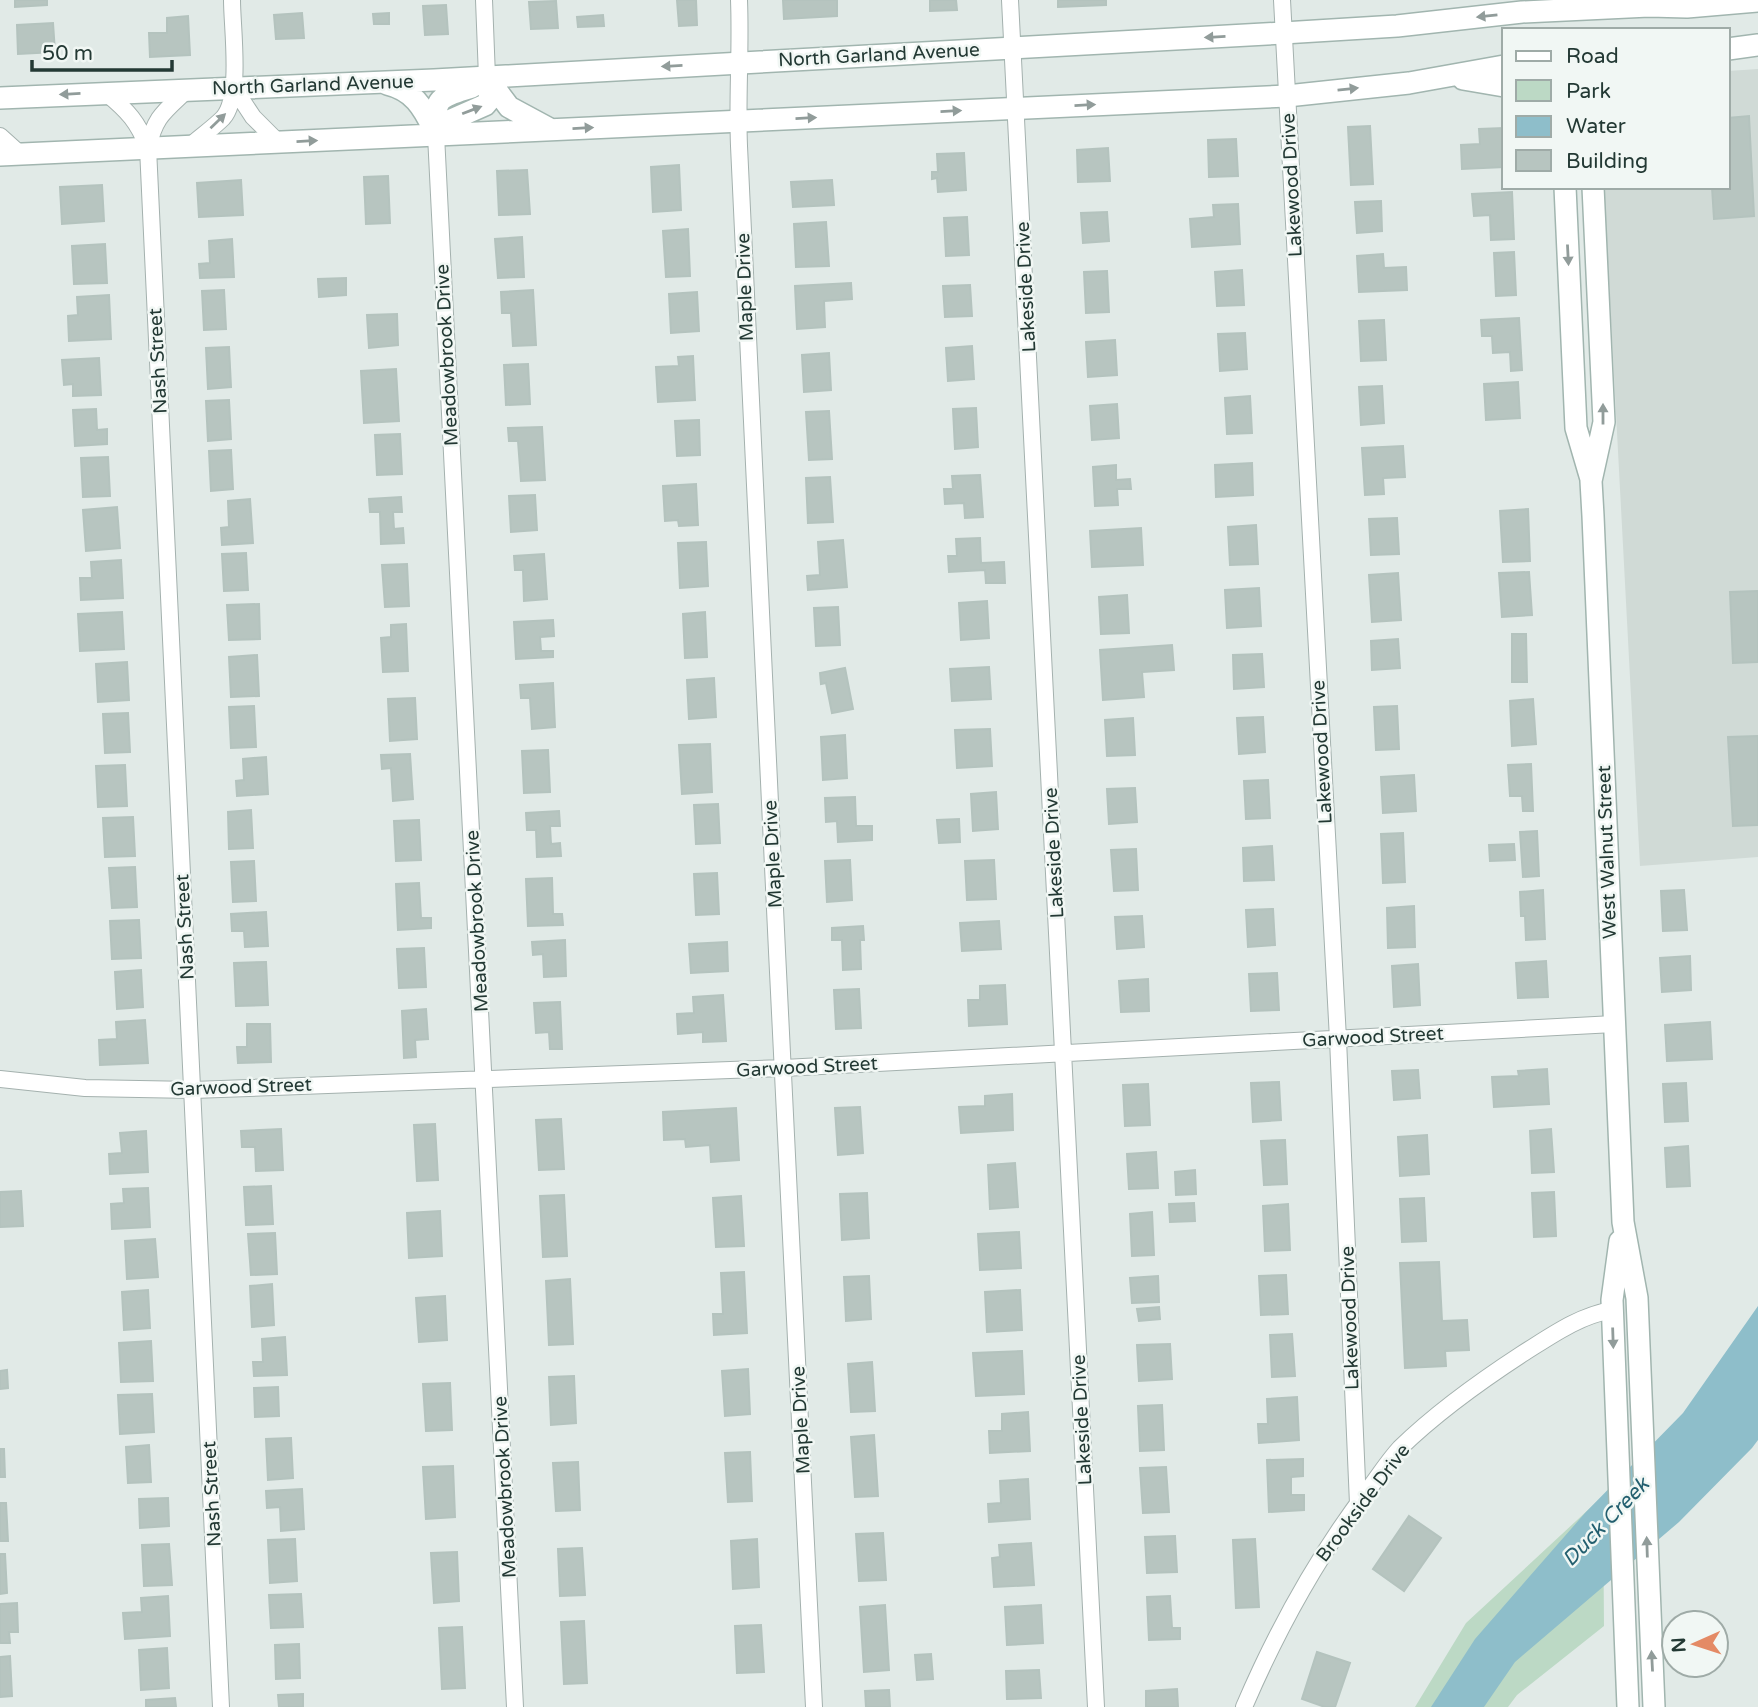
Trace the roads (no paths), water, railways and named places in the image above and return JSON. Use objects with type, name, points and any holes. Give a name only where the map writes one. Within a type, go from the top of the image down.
[{"type":"main road","name":"North Garland Avenue","points":[[0,98],[741,63],[1283,33],[1758,1]]},
{"type":"main road","points":[[1730,49],[1758,45]]},
{"type":"main road","points":[[10,155],[1287,96],[1409,83],[1502,66]]},
{"type":"main road","points":[[1447,76],[1502,86]]},
{"type":"main road","points":[[487,77],[509,107],[551,130]]},
{"type":"main road","points":[[436,135],[462,113],[485,105],[490,99],[487,77]]},
{"type":"main road","points":[[378,82],[395,86],[421,103],[436,135]]},
{"type":"main road","name":"West Walnut Street","points":[[1564,189],[1576,428],[1591,481],[1623,1222],[1637,1297],[1654,1707]]},
{"type":"main road","name":"West Walnut Street","points":[[1591,481],[1604,422],[1593,189]]},
{"type":"main road","name":"West Walnut Street","points":[[1623,1222],[1612,1310],[1628,1707]]},
{"type":"street","points":[[190,146],[222,118],[231,104],[234,88],[232,0]]},
{"type":"street","points":[[484,0],[487,77]]},
{"type":"street","name":"Maple Drive","points":[[739,0],[741,63],[738,121],[814,1707]]},
{"type":"street","name":"Lakeside Drive","points":[[1010,0],[1096,1707]]},
{"type":"street","name":"Lakewood Drive","points":[[1282,0],[1338,1039],[1358,1504]]},
{"type":"street","points":[[234,88],[253,117],[278,142]]},
{"type":"street","name":"Nash Street","points":[[187,90],[161,114],[153,126],[148,148],[221,1707]]},
{"type":"street","name":"Nash Street","points":[[106,93],[126,109],[140,127],[148,148]]},
{"type":"street","name":"Meadowbrook Drive","points":[[436,135],[515,1707]]},
{"type":"street","points":[[0,136],[10,155]]},
{"type":"street","name":"Garwood Street","points":[[0,1079],[85,1088],[193,1090],[784,1068],[1614,1024]]},
{"type":"street","name":"Brookside Drive","points":[[1244,1707],[1263,1661],[1309,1574],[1398,1450],[1438,1413],[1491,1374],[1575,1321],[1612,1310]]},
{"type":"water","name":"Duck Creek","points":[[1758,1306],[1758,1440],[1752,1448],[1679,1522],[1515,1662],[1484,1707],[1431,1707],[1475,1639],[1585,1513],[1683,1413]]}]
